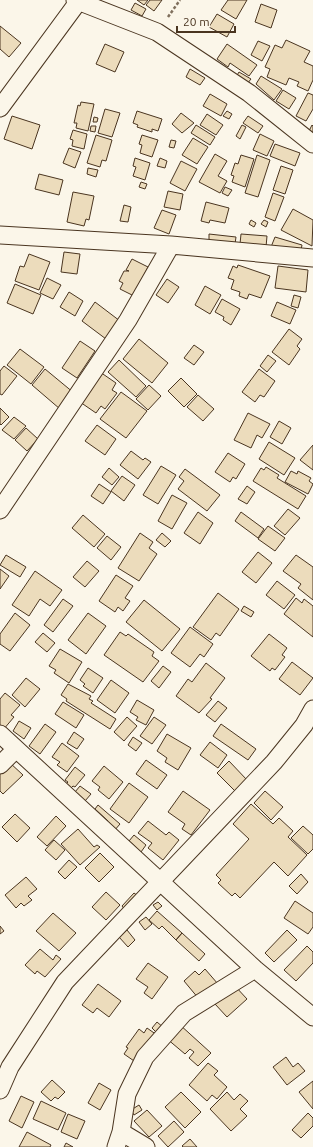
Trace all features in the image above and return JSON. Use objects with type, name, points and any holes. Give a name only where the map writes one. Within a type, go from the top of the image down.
[{"type":"street","points":[[0,108],[76,1],[158,32],[249,93],[313,144]]},
{"type":"street","points":[[0,235],[172,245],[313,258]]},
{"type":"street","points":[[0,510],[128,320],[172,245]]},
{"type":"street","points":[[0,1090],[5,1064],[65,982],[86,957],[161,882],[274,762],[299,731],[313,709]]},
{"type":"street","points":[[0,734],[255,969],[313,1018]]},
{"type":"street","points":[[0,765],[16,749]]},
{"type":"street","points":[[146,1147],[119,1140],[127,1094],[145,1057],[184,1013],[255,969]]},
{"type":"building","points":[[137,0],[148,0],[144,5]]},
{"type":"building","points":[[150,0],[162,0],[154,11],[146,5]]},
{"type":"building","points":[[228,0],[247,0],[236,19],[221,10]]},
{"type":"building","points":[[135,3],[146,9],[142,16],[131,10]]},
{"type":"building","points":[[261,4],[277,10],[271,28],[255,22]]},
{"type":"building","points":[[217,14],[234,24],[227,37],[209,27]]},
{"type":"building","points":[[0,26],[21,43],[9,57],[0,49]]},
{"type":"building","points":[[286,40],[310,51],[304,62],[313,66],[313,80],[308,91],[297,86],[299,82],[289,78],[286,85],[267,77],[270,69],[265,67],[275,45],[282,48]]},
{"type":"building","points":[[258,41],[270,46],[262,61],[251,55]]},
{"type":"building","points":[[105,44],[124,52],[115,72],[96,64]]},
{"type":"building","points":[[227,44],[257,65],[249,76],[230,63],[228,67],[217,59]]},
{"type":"building","points":[[190,69],[205,78],[200,85],[186,77]]},
{"type":"building","points":[[239,72],[251,79],[247,84],[236,77]]},
{"type":"building","points":[[261,76],[282,89],[274,100],[256,84]]},
{"type":"building","points":[[283,90],[296,98],[289,109],[276,101]]},
{"type":"building","points":[[308,93],[313,95],[313,109],[306,121],[296,116]]},
{"type":"building","points":[[210,94],[227,104],[221,116],[203,106]]},
{"type":"building","points":[[81,102],[94,104],[88,131],[76,128],[77,123],[74,123],[78,105],[80,106]]},
{"type":"building","points":[[105,109],[120,113],[112,137],[98,133]]},
{"type":"building","points":[[137,111],[162,119],[158,131],[152,129],[152,132],[137,127],[138,125],[133,123]]},
{"type":"building","points":[[227,111],[232,114],[229,119],[223,116]]},
{"type":"building","points":[[181,113],[194,123],[182,133],[172,124]]},
{"type":"building","points":[[207,114],[223,125],[216,135],[200,125]]},
{"type":"building","points":[[12,116],[40,125],[32,149],[4,139]]},
{"type":"building","points":[[248,116],[263,126],[258,133],[243,123]]},
{"type":"building","points":[[94,117],[98,118],[97,122],[93,122]]},
{"type":"building","points":[[196,125],[215,137],[210,145],[191,133]]},
{"type":"building","points":[[242,125],[246,127],[240,139],[236,136]]},
{"type":"building","points":[[312,125],[313,126],[313,133],[309,131]]},
{"type":"building","points":[[91,126],[96,126],[95,132],[90,131]]},
{"type":"building","points":[[73,130],[87,134],[84,149],[72,146],[73,140],[70,139]]},
{"type":"building","points":[[260,134],[274,141],[267,156],[253,150]]},
{"type":"building","points":[[96,135],[112,140],[106,161],[102,160],[100,167],[87,163]]},
{"type":"building","points":[[142,135],[158,140],[152,157],[140,153],[142,145],[139,144]]},
{"type":"building","points":[[193,138],[208,147],[197,164],[182,155]]},
{"type":"building","points":[[171,140],[176,141],[174,148],[169,147]]},
{"type":"building","points":[[275,144],[300,153],[295,166],[270,156]]},
{"type":"building","points":[[69,148],[81,152],[75,168],[63,163]]},
{"type":"building","points":[[215,154],[227,161],[218,176],[227,181],[220,193],[199,182]]},
{"type":"building","points":[[241,155],[254,159],[245,187],[232,182],[234,176],[231,175],[235,163],[238,164]]},
{"type":"building","points":[[257,155],[270,160],[258,197],[245,193]]},
{"type":"building","points":[[135,158],[150,163],[145,180],[133,176],[136,167],[133,166]]},
{"type":"building","points":[[160,158],[167,161],[165,168],[157,166]]},
{"type":"building","points":[[181,161],[197,169],[185,191],[170,183]]},
{"type":"building","points":[[281,166],[293,170],[285,194],[273,190]]},
{"type":"building","points":[[88,168],[98,170],[96,177],[87,174]]},
{"type":"building","points":[[39,174],[63,180],[59,195],[35,189]]},
{"type":"building","points":[[141,182],[147,184],[145,189],[139,187]]},
{"type":"building","points":[[225,187],[232,190],[228,196],[222,193]]},
{"type":"building","points":[[168,191],[183,194],[180,210],[164,207]]},
{"type":"building","points":[[73,192],[94,196],[89,220],[86,219],[84,226],[67,222]]},
{"type":"building","points":[[273,193],[284,197],[275,221],[265,217]]},
{"type":"building","points":[[206,202],[229,208],[225,223],[210,220],[209,223],[201,221]]},
{"type":"building","points":[[124,205],[131,207],[128,222],[120,221]]},
{"type":"building","points":[[293,209],[313,220],[312,246],[281,230]]},
{"type":"building","points":[[162,210],[176,215],[169,234],[154,228]]},
{"type":"building","points":[[251,220],[256,223],[254,227],[249,224]]},
{"type":"building","points":[[264,220],[268,222],[266,227],[261,224]]},
{"type":"building","points":[[209,234],[236,237],[235,244],[209,242]]},
{"type":"building","points":[[241,234],[267,236],[266,247],[240,244]]},
{"type":"building","points":[[275,237],[302,245],[301,250],[271,247]]},
{"type":"building","points":[[64,252],[80,254],[77,274],[61,272]]},
{"type":"building","points":[[29,254],[50,262],[39,290],[15,281],[20,266],[24,267]]},
{"type":"building","points":[[132,259],[148,267],[134,296],[120,289],[123,283],[119,281],[124,271],[129,271],[126,270]]},
{"type":"building","points":[[238,265],[270,276],[261,298],[249,294],[247,299],[239,296],[240,292],[231,289],[234,280],[228,278],[233,266],[237,268]]},
{"type":"building","points":[[278,266],[308,270],[306,292],[275,288]]},
{"type":"building","points":[[47,278],[61,285],[53,299],[40,293]]},
{"type":"building","points":[[167,279],[179,287],[168,303],[156,295]]},
{"type":"building","points":[[15,284],[41,295],[33,314],[7,303]]},
{"type":"building","points":[[205,286],[221,295],[210,314],[195,305]]},
{"type":"building","points":[[69,292],[83,301],[75,316],[60,307]]},
{"type":"building","points":[[294,295],[301,297],[298,308],[291,306]]},
{"type":"building","points":[[222,299],[240,309],[231,325],[223,320],[224,317],[215,312]]},
{"type":"building","points":[[95,302],[120,321],[106,339],[82,321]]},
{"type":"building","points":[[277,302],[296,310],[290,324],[271,316]]},
{"type":"building","points":[[289,329],[302,339],[297,346],[300,349],[289,365],[272,352]]},
{"type":"building","points":[[139,339],[168,363],[152,383],[123,359]]},
{"type":"building","points":[[80,341],[95,351],[77,378],[62,368]]},
{"type":"building","points":[[194,345],[204,352],[194,365],[184,358]]},
{"type":"building","points":[[20,349],[44,367],[31,384],[7,365]]},
{"type":"building","points":[[268,355],[276,361],[267,372],[260,366]]},
{"type":"building","points":[[119,360],[146,386],[136,397],[108,372]]},
{"type":"building","points":[[4,366],[17,376],[2,395],[0,394],[0,371]]},
{"type":"building","points":[[45,369],[74,393],[60,409],[32,385]]},
{"type":"building","points":[[259,369],[275,381],[264,397],[260,395],[255,402],[242,392]]},
{"type":"building","points":[[100,372],[116,383],[112,390],[117,393],[105,409],[101,406],[96,413],[80,402]]},
{"type":"building","points":[[181,378],[197,394],[184,407],[168,391]]},
{"type":"building","points":[[149,385],[161,396],[148,410],[136,399]]},
{"type":"building","points":[[121,392],[147,411],[126,438],[100,419]]},
{"type":"building","points":[[198,395],[214,409],[203,421],[187,407]]},
{"type":"building","points":[[0,408],[9,417],[1,425],[0,424]]},
{"type":"building","points":[[248,413],[270,424],[262,438],[257,435],[251,448],[234,440]]},
{"type":"building","points":[[14,417],[26,426],[14,439],[2,430]]},
{"type":"building","points":[[279,421],[291,428],[282,444],[270,437]]},
{"type":"building","points":[[97,425],[116,439],[105,455],[85,441]]},
{"type":"building","points":[[26,428],[38,439],[27,451],[15,440]]},
{"type":"building","points":[[269,442],[295,458],[284,475],[259,459]]},
{"type":"building","points":[[313,445],[313,470],[300,460]]},
{"type":"building","points":[[131,451],[143,460],[145,458],[151,462],[138,479],[120,465]]},
{"type":"building","points":[[228,453],[245,464],[236,479],[233,477],[230,482],[215,472]]},
{"type":"building","points":[[161,466],[176,475],[158,504],[143,495]]},
{"type":"building","points":[[266,467],[279,475],[277,478],[306,496],[298,509],[253,481],[261,468],[264,470]]},
{"type":"building","points":[[109,468],[119,477],[112,485],[102,477]]},
{"type":"building","points":[[185,469],[220,495],[207,511],[178,489],[184,481],[179,477]]},
{"type":"building","points":[[291,471],[297,474],[298,471],[311,478],[309,481],[313,484],[308,494],[285,482]]},
{"type":"building","points":[[122,476],[135,485],[124,501],[111,491]]},
{"type":"building","points":[[99,484],[111,492],[103,504],[91,496]]},
{"type":"building","points":[[247,486],[255,492],[247,504],[238,499]]},
{"type":"building","points":[[172,495],[187,503],[172,529],[158,521]]},
{"type":"building","points":[[288,509],[300,518],[285,535],[274,526]]},
{"type":"building","points":[[198,512],[213,523],[200,544],[184,533]]},
{"type":"building","points":[[241,512],[264,529],[258,538],[235,521]]},
{"type":"building","points":[[83,515],[105,534],[94,547],[72,528]]},
{"type":"building","points":[[268,526],[285,538],[275,551],[258,539]]},
{"type":"building","points":[[140,533],[153,542],[149,548],[157,554],[139,581],[118,568]]},
{"type":"building","points":[[162,533],[171,541],[165,547],[156,540]]},
{"type":"building","points":[[107,536],[121,547],[111,560],[97,548]]},
{"type":"building","points":[[258,552],[272,563],[256,583],[242,572]]},
{"type":"building","points":[[6,555],[26,567],[20,577],[0,565]]},
{"type":"building","points":[[296,555],[313,567],[313,600],[298,588],[301,584],[283,571]]},
{"type":"building","points":[[87,561],[99,571],[85,587],[73,577]]},
{"type":"building","points":[[0,569],[9,576],[0,589]]},
{"type":"building","points":[[35,571],[62,590],[50,606],[40,599],[29,616],[12,605]]},
{"type":"building","points":[[116,575],[133,586],[125,598],[130,601],[123,611],[118,607],[115,612],[99,601]]},
{"type":"building","points":[[277,581],[295,595],[284,609],[266,595]]},
{"type":"building","points":[[218,593],[239,609],[220,636],[216,633],[211,640],[193,627]]},
{"type":"building","points":[[296,598],[302,603],[304,599],[313,606],[313,637],[284,614]]},
{"type":"building","points":[[63,599],[73,606],[53,632],[44,625]]},
{"type":"building","points":[[144,600],[180,629],[162,651],[126,622]]},
{"type":"building","points":[[244,606],[254,612],[251,617],[241,611]]},
{"type":"building","points":[[15,613],[30,625],[10,651],[0,644],[0,634]]},
{"type":"building","points":[[88,613],[106,626],[86,654],[68,640]]},
{"type":"building","points":[[190,627],[213,644],[204,657],[200,654],[190,667],[171,653]]},
{"type":"building","points":[[120,632],[126,636],[128,634],[154,652],[152,656],[159,661],[143,682],[104,655]]},
{"type":"building","points":[[43,633],[55,643],[47,652],[35,642]]},
{"type":"building","points":[[269,634],[287,648],[282,655],[285,657],[275,670],[272,668],[270,671],[251,656]]},
{"type":"building","points":[[60,649],[82,662],[69,683],[54,673],[56,670],[49,666]]},
{"type":"building","points":[[292,662],[313,678],[300,695],[279,679]]},
{"type":"building","points":[[206,663],[225,678],[210,698],[212,699],[199,713],[176,696],[188,679],[192,682]]},
{"type":"building","points":[[163,666],[171,672],[159,688],[151,681]]},
{"type":"building","points":[[88,668],[103,678],[93,693],[83,686],[85,684],[80,680]]},
{"type":"building","points":[[26,678],[40,689],[25,707],[12,695]]},
{"type":"building","points":[[111,680],[129,693],[115,713],[97,700]]},
{"type":"building","points":[[68,684],[91,696],[89,699],[93,701],[91,703],[116,719],[110,729],[66,701],[67,699],[61,695]]},
{"type":"building","points":[[5,693],[20,705],[11,715],[14,717],[3,730],[0,727],[0,699]]},
{"type":"building","points":[[137,700],[154,710],[146,725],[136,720],[138,717],[130,712]]},
{"type":"building","points":[[218,701],[227,708],[215,722],[206,715]]},
{"type":"building","points":[[63,702],[84,715],[76,728],[55,714]]},
{"type":"building","points":[[127,717],[137,726],[124,741],[114,732]]},
{"type":"building","points":[[154,717],[166,725],[152,744],[140,736]]},
{"type":"building","points":[[19,721],[31,728],[24,739],[13,731]]},
{"type":"building","points":[[45,724],[56,732],[40,754],[29,746]]},
{"type":"building","points":[[221,724],[256,749],[248,760],[213,736]]},
{"type":"building","points":[[74,732],[84,739],[77,749],[67,743]]},
{"type":"building","points":[[167,734],[191,748],[178,770],[165,762],[167,758],[157,751]]},
{"type":"building","points":[[133,737],[142,743],[136,751],[128,745]]},
{"type":"building","points":[[210,742],[227,755],[218,768],[200,755]]},
{"type":"building","points":[[62,743],[79,756],[67,772],[57,765],[60,762],[52,757]]},
{"type":"building","points":[[146,760],[167,775],[157,789],[136,774]]},
{"type":"building","points":[[229,761],[247,780],[235,791],[217,773]]},
{"type":"building","points":[[9,762],[23,775],[3,794],[0,791],[0,771]]},
{"type":"building","points":[[104,766],[123,782],[109,799],[98,790],[100,787],[92,781]]},
{"type":"building","points":[[75,767],[85,775],[75,787],[73,786],[71,788],[66,784],[68,782],[65,780]]},
{"type":"building","points":[[129,783],[148,797],[129,823],[110,809]]},
{"type":"building","points":[[80,786],[91,794],[85,801],[75,792]]},
{"type":"building","points":[[183,791],[210,810],[191,835],[182,829],[185,824],[168,812]]},
{"type":"building","points":[[265,791],[283,807],[271,820],[254,803]]},
{"type":"building","points":[[251,804],[273,824],[279,818],[293,831],[288,837],[307,855],[288,876],[274,862],[240,898],[235,893],[232,896],[218,883],[221,880],[216,875],[249,839],[233,824]]},
{"type":"building","points":[[98,805],[120,824],[114,831],[105,824],[108,821],[95,809]]},
{"type":"building","points":[[15,814],[30,828],[17,842],[2,827]]},
{"type":"building","points":[[56,816],[66,826],[47,846],[37,837]]},
{"type":"building","points":[[148,821],[166,835],[169,832],[179,840],[163,860],[148,848],[152,843],[138,833]]},
{"type":"building","points":[[303,826],[313,835],[313,849],[308,854],[291,838]]},
{"type":"building","points":[[78,829],[94,847],[97,845],[100,847],[80,865],[61,844]]},
{"type":"building","points":[[134,835],[146,845],[141,852],[129,841]]},
{"type":"building","points":[[54,840],[65,850],[56,860],[45,850]]},
{"type":"building","points":[[100,853],[114,867],[99,882],[85,868]]},
{"type":"building","points":[[69,860],[77,867],[65,879],[58,872]]},
{"type":"building","points":[[301,874],[308,882],[297,894],[289,886]]},
{"type":"building","points":[[26,877],[37,889],[28,896],[32,900],[24,906],[21,903],[16,908],[5,895]]},
{"type":"building","points":[[106,892],[120,905],[106,920],[92,907]]},
{"type":"building","points":[[134,893],[138,896],[125,910],[122,906]]},
{"type":"building","points":[[295,901],[313,913],[313,927],[308,934],[284,918]]},
{"type":"building","points":[[158,902],[162,906],[157,910],[153,905]]},
{"type":"building","points":[[157,911],[182,933],[176,940],[162,926],[159,929],[149,920]]},
{"type":"building","points":[[53,913],[76,933],[59,951],[36,931]]},
{"type":"building","points":[[146,917],[152,924],[145,930],[139,922]]},
{"type":"building","points":[[0,926],[4,931],[0,934]]},
{"type":"building","points":[[127,930],[135,940],[128,947],[119,937]]},
{"type":"building","points":[[287,930],[297,940],[274,962],[265,953]]},
{"type":"building","points":[[182,933],[205,954],[199,961],[176,940]]},
{"type":"building","points":[[307,946],[313,952],[313,963],[296,981],[284,970]]},
{"type":"building","points":[[40,949],[53,960],[56,955],[61,959],[45,977],[37,971],[35,974],[25,965]]},
{"type":"building","points":[[148,963],[168,977],[152,999],[144,993],[148,987],[136,979]]},
{"type":"building","points":[[205,969],[218,984],[199,999],[184,981],[195,971],[199,975]]},
{"type":"building","points":[[98,984],[121,1001],[109,1017],[97,1008],[93,1013],[82,1005]]},
{"type":"building","points":[[235,986],[247,999],[227,1017],[215,1004]]},
{"type":"building","points":[[157,1022],[164,1028],[158,1034],[152,1028]]},
{"type":"building","points":[[179,1024],[211,1053],[198,1066],[189,1058],[194,1052],[190,1049],[185,1054],[166,1038]]},
{"type":"building","points":[[147,1028],[157,1035],[137,1063],[124,1054],[128,1048],[126,1047],[139,1029],[144,1033]]},
{"type":"building","points":[[286,1057],[293,1067],[298,1063],[305,1071],[287,1085],[273,1067]]},
{"type":"building","points":[[208,1063],[218,1071],[214,1075],[227,1087],[217,1099],[212,1095],[207,1101],[189,1085]]},
{"type":"building","points":[[52,1080],[65,1092],[58,1099],[55,1097],[51,1101],[41,1092]]},
{"type":"building","points":[[313,1081],[313,1109],[299,1092]]},
{"type":"building","points":[[99,1083],[111,1090],[100,1110],[88,1103]]},
{"type":"building","points":[[181,1092],[201,1112],[185,1128],[165,1107]]},
{"type":"building","points":[[227,1092],[234,1100],[240,1094],[248,1101],[240,1109],[247,1116],[231,1131],[210,1109]]},
{"type":"building","points":[[21,1096],[34,1102],[22,1128],[9,1121]]},
{"type":"building","points":[[41,1101],[66,1113],[58,1130],[33,1119]]},
{"type":"building","points":[[139,1105],[142,1110],[134,1115],[131,1110]]},
{"type":"building","points":[[147,1110],[162,1126],[149,1137],[134,1121]]},
{"type":"building","points":[[308,1113],[313,1118],[313,1126],[301,1138],[292,1130]]},
{"type":"building","points":[[68,1114],[85,1121],[77,1139],[61,1132]]},
{"type":"building","points":[[174,1121],[184,1132],[168,1147],[158,1136]]},
{"type":"building","points":[[27,1132],[51,1145],[50,1147],[19,1147]]},
{"type":"building","points":[[190,1139],[197,1147],[182,1146]]},
{"type":"building","points":[[66,1143],[73,1147],[64,1147]]}]
